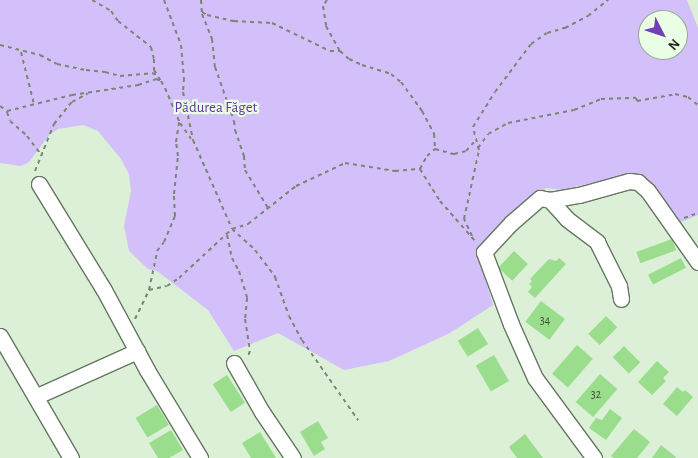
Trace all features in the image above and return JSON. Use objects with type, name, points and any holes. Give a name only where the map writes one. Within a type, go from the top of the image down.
[{"type":"street","points":[[594,458],[535,378],[481,250],[535,200],[540,198],[550,200],[579,195],[629,181],[638,182],[648,191],[698,262]]},
{"type":"street","points":[[39,184],[104,290],[180,428],[200,458]]},
{"type":"street","points":[[550,200],[578,228],[597,242],[619,286],[621,299]]},
{"type":"street","points":[[0,336],[72,458]]},
{"type":"street","points":[[37,396],[137,351]]},
{"type":"street","points":[[236,366],[262,412],[293,458]]},
{"type":"path","points":[[92,0],[111,11],[118,21],[151,47],[154,59],[152,66],[156,75],[179,122],[193,140]]},
{"type":"path","points":[[164,0],[181,45],[184,78],[183,92],[193,140],[232,229],[255,250],[275,278],[302,340],[358,420]]},
{"type":"path","points":[[201,0],[206,27],[212,39],[215,67],[234,121],[235,130],[244,156],[245,170],[268,208]]},
{"type":"path","points":[[327,0],[323,6],[326,26],[340,51],[349,59],[390,74],[401,82],[430,124],[435,149]]},
{"type":"path","points":[[481,250],[464,219],[478,148],[473,127],[495,92],[531,44],[547,33],[565,28],[588,16],[608,0]]},
{"type":"path","points":[[202,12],[207,15],[234,21],[272,23],[330,51],[340,51]]},
{"type":"path","points":[[0,46],[40,55],[57,64],[86,70],[120,76],[152,73],[156,75]]},
{"type":"path","points":[[21,52],[34,104]]},
{"type":"path","points":[[7,111],[89,92],[138,85],[156,80],[160,81]]},
{"type":"path","points":[[39,184],[34,176],[54,124],[72,102],[89,92]]},
{"type":"path","points":[[478,148],[488,134],[508,123],[574,110],[601,99],[636,98],[637,101],[675,94],[688,97],[698,105]]},
{"type":"path","points":[[0,106],[7,111],[10,121],[27,136],[42,156]]},
{"type":"path","points":[[134,323],[135,316],[149,290],[157,251],[164,242],[175,216],[174,194],[178,156],[176,142],[179,122]]},
{"type":"path","points":[[435,149],[454,154],[466,150],[477,139]]},
{"type":"path","points":[[420,169],[427,156],[435,149]]},
{"type":"path","points":[[149,290],[167,286],[179,278],[232,229],[248,224],[296,186],[345,163],[395,171],[420,169]]},
{"type":"path","points":[[420,169],[440,201],[481,250]]},
{"type":"path","points":[[227,234],[226,240],[247,298],[245,319],[250,351],[236,366]]},
{"type":"green space","name":"Pădurea Făget","points":[[0,0],[687,0],[698,28],[698,215],[674,225],[623,176],[561,190],[546,188],[477,251],[493,305],[450,333],[389,361],[344,370],[278,333],[234,351],[208,310],[157,271],[148,269],[129,251],[124,226],[131,191],[129,174],[121,159],[98,131],[83,125],[58,129],[50,134],[29,162],[21,166],[0,163]]},
{"type":"building","points":[[672,239],[676,250],[640,263],[636,252]]},
{"type":"building","points":[[514,251],[528,264],[512,281],[498,268]]},
{"type":"building","points":[[559,258],[566,264],[535,298],[528,292],[532,287],[529,284],[532,281],[530,279],[549,259],[556,261]]},
{"type":"building","points":[[681,258],[686,268],[653,285],[648,275]]},
{"type":"building","points":[[541,301],[565,319],[549,340],[525,322]]},
{"type":"building","points":[[606,316],[617,327],[600,345],[588,334]]},
{"type":"building","points":[[478,328],[488,344],[468,357],[458,341]]},
{"type":"building","points":[[577,345],[593,359],[568,387],[552,374]]},
{"type":"building","points":[[624,346],[640,362],[629,374],[613,357]]},
{"type":"building","points":[[494,355],[509,381],[491,391],[476,366]]},
{"type":"building","points":[[657,361],[669,372],[663,378],[666,381],[652,395],[638,382]]},
{"type":"building","points":[[600,374],[617,389],[593,417],[576,402]]},
{"type":"building","points":[[227,375],[245,403],[231,412],[213,384]]},
{"type":"building","points":[[677,387],[683,392],[685,390],[693,397],[677,416],[663,404]]},
{"type":"building","points":[[157,405],[169,425],[147,438],[136,418]]},
{"type":"building","points":[[610,409],[622,418],[606,440],[589,428],[596,418],[602,420]]},
{"type":"building","points":[[318,421],[328,438],[321,442],[325,449],[314,456],[300,432]]},
{"type":"building","points":[[634,429],[650,442],[637,458],[614,458],[611,456]]},
{"type":"building","points":[[171,430],[183,450],[169,458],[158,458],[149,443]]},
{"type":"building","points":[[260,432],[276,458],[251,458],[242,443]]},
{"type":"building","points":[[525,434],[543,458],[517,458],[509,447]]},
{"type":"building","points":[[661,445],[676,457],[652,458]]}]
